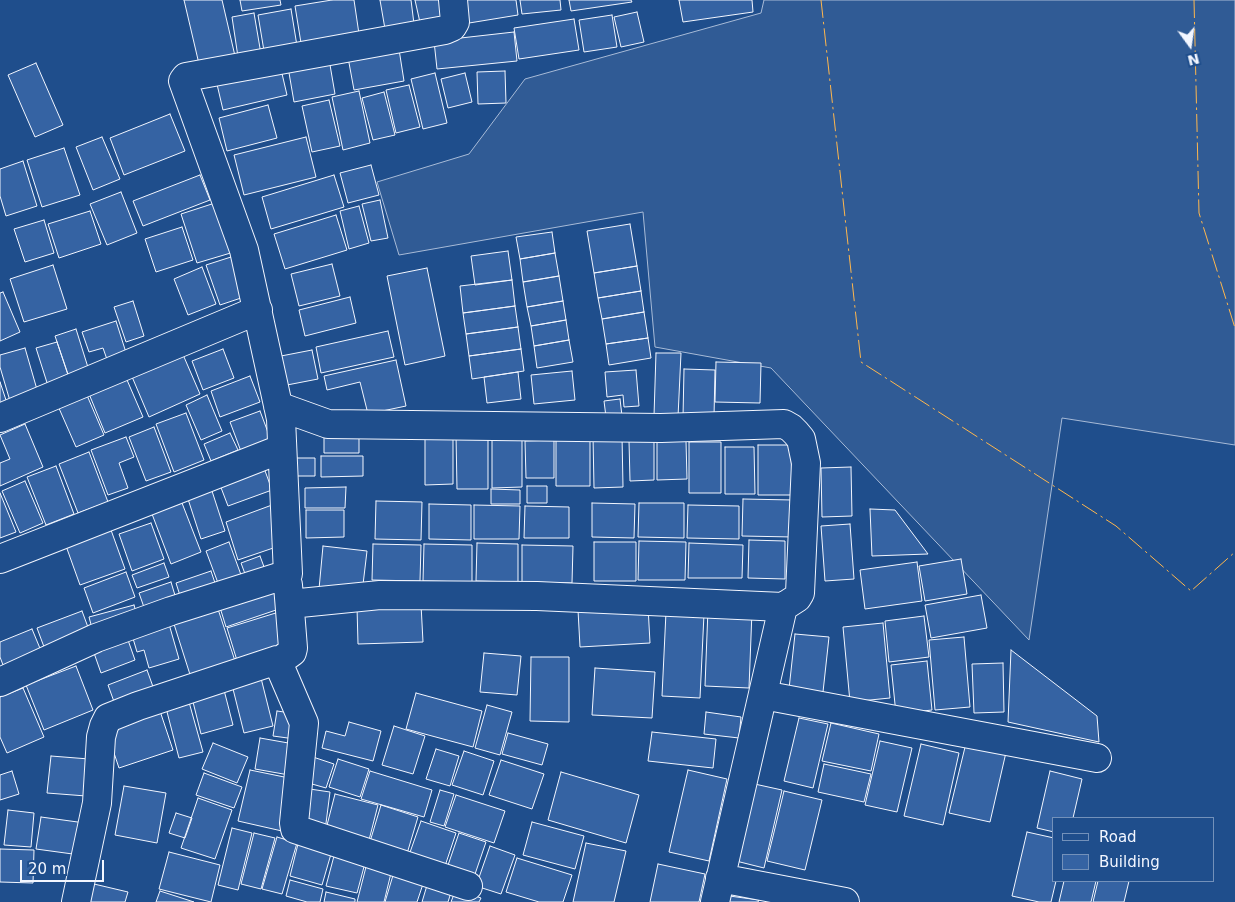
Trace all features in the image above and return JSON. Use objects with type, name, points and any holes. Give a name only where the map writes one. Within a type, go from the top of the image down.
[{"type":"street","points":[[76,902],[97,803],[101,736],[108,718],[138,706],[277,660],[282,660],[292,652],[278,406],[244,250],[183,81],[186,77],[445,30],[452,27],[455,22],[453,0]]},
{"type":"street","points":[[0,418],[258,310]]},
{"type":"street","points":[[278,406],[328,424],[661,428],[784,424],[791,428],[801,439],[806,463],[800,593],[784,607],[718,890],[845,902]]},
{"type":"street","points":[[0,559],[281,449]]},
{"type":"street","points":[[0,682],[96,638],[288,574]]},
{"type":"street","points":[[290,604],[380,595],[527,596],[784,607]]},
{"type":"street","points":[[277,660],[304,723],[294,823],[296,829],[468,886]]},
{"type":"street","points":[[763,696],[1097,758]]},
{"type":"shaded area","points":[[764,0],[1235,0],[1235,445],[1062,418],[1029,640],[771,368],[655,347],[643,212],[399,255],[377,182],[469,154],[525,79],[761,13]]},
{"type":"building","points":[[184,0],[222,0],[235,56],[199,64]]},
{"type":"building","points":[[240,0],[280,0],[281,5],[242,11]]},
{"type":"building","points":[[332,0],[354,0],[359,34],[301,43],[295,6]]},
{"type":"building","points":[[380,0],[411,0],[414,24],[385,29]]},
{"type":"building","points":[[415,0],[447,0],[452,20],[421,27]]},
{"type":"building","points":[[459,0],[516,0],[518,15],[463,24]]},
{"type":"building","points":[[520,0],[560,0],[561,10],[522,14]]},
{"type":"building","points":[[569,0],[631,0],[632,2],[571,11]]},
{"type":"building","points":[[679,0],[752,0],[753,12],[683,22]]},
{"type":"building","points":[[291,9],[297,46],[264,51],[258,15]]},
{"type":"building","points":[[637,12],[644,42],[621,47],[614,17]]},
{"type":"building","points":[[254,13],[261,54],[238,57],[232,17]]},
{"type":"building","points":[[612,15],[617,47],[584,52],[579,20]]},
{"type":"building","points":[[574,19],[579,50],[519,59],[514,28]]},
{"type":"building","points":[[514,32],[517,61],[437,69],[434,41]]},
{"type":"building","points":[[398,43],[404,81],[354,90],[347,52]]},
{"type":"building","points":[[329,59],[335,94],[294,102],[288,67]]},
{"type":"building","points":[[36,63],[63,125],[35,137],[8,75]]},
{"type":"building","points":[[280,65],[287,95],[223,110],[216,80]]},
{"type":"building","points":[[505,71],[506,103],[478,104],[477,72]]},
{"type":"building","points":[[435,73],[447,123],[423,129],[411,79]]},
{"type":"building","points":[[465,73],[472,102],[448,108],[441,79]]},
{"type":"building","points":[[409,85],[420,127],[396,133],[386,90]]},
{"type":"building","points":[[359,91],[370,143],[343,150],[332,97]]},
{"type":"building","points":[[384,92],[395,135],[373,140],[362,98]]},
{"type":"building","points":[[329,100],[340,146],[312,152],[302,106]]},
{"type":"building","points":[[268,105],[277,138],[227,151],[219,118]]},
{"type":"building","points":[[170,114],[185,151],[124,175],[110,138]]},
{"type":"building","points":[[102,137],[120,179],[93,190],[76,147]]},
{"type":"building","points":[[306,137],[316,177],[244,195],[234,155]]},
{"type":"building","points":[[64,148],[80,195],[42,207],[27,160]]},
{"type":"building","points":[[23,161],[37,206],[6,216],[0,196],[0,169]]},
{"type":"building","points":[[371,165],[379,195],[348,203],[340,173]]},
{"type":"building","points":[[200,175],[210,200],[143,226],[133,201]]},
{"type":"building","points":[[334,175],[344,207],[271,229],[262,197]]},
{"type":"building","points":[[121,192],[137,233],[107,245],[90,204]]},
{"type":"building","points":[[380,200],[388,238],[371,241],[362,204]]},
{"type":"building","points":[[218,202],[234,252],[197,263],[181,214]]},
{"type":"building","points":[[359,206],[369,243],[349,249],[340,211]]},
{"type":"building","points":[[90,211],[101,244],[59,258],[48,224]]},
{"type":"building","points":[[336,215],[347,250],[285,269],[274,234]]},
{"type":"building","points":[[44,220],[54,253],[25,262],[14,229]]},
{"type":"building","points":[[630,224],[637,266],[594,273],[587,231]]},
{"type":"building","points":[[182,227],[193,260],[156,272],[145,239]]},
{"type":"building","points":[[552,232],[555,253],[520,259],[516,237]]},
{"type":"building","points":[[508,251],[512,280],[475,285],[471,256]]},
{"type":"building","points":[[555,253],[559,276],[523,282],[520,259]]},
{"type":"building","points":[[231,257],[244,297],[220,305],[206,265]]},
{"type":"building","points":[[332,264],[340,296],[299,306],[291,274]]},
{"type":"building","points":[[53,265],[67,309],[24,322],[10,279]]},
{"type":"building","points":[[637,266],[641,291],[598,298],[594,273]]},
{"type":"building","points":[[202,267],[216,304],[188,315],[174,279]]},
{"type":"building","points":[[427,268],[445,356],[405,365],[387,276]]},
{"type":"building","points":[[559,276],[563,301],[527,307],[523,282]]},
{"type":"building","points":[[512,280],[515,306],[463,313],[460,286]]},
{"type":"building","points":[[641,291],[644,312],[602,319],[598,298]]},
{"type":"building","points":[[3,292],[20,332],[0,341],[0,293]]},
{"type":"building","points":[[350,297],[356,323],[305,336],[299,310]]},
{"type":"building","points":[[133,301],[144,336],[126,342],[114,307]]},
{"type":"building","points":[[563,301],[566,320],[531,326],[527,307]]},
{"type":"building","points":[[515,306],[518,327],[466,334],[463,313]]},
{"type":"building","points":[[644,312],[648,338],[606,344],[602,319]]},
{"type":"building","points":[[566,320],[569,340],[534,346],[531,326]]},
{"type":"building","points":[[116,321],[129,362],[110,368],[103,348],[89,352],[82,332]]},
{"type":"building","points":[[518,327],[521,349],[469,356],[466,334]]},
{"type":"building","points":[[76,329],[91,377],[71,383],[55,336]]},
{"type":"building","points":[[388,331],[394,357],[321,373],[316,347]]},
{"type":"building","points":[[648,338],[651,358],[609,365],[606,344]]},
{"type":"building","points":[[569,340],[573,362],[537,368],[534,346]]},
{"type":"building","points":[[57,342],[68,375],[61,377],[63,385],[49,389],[36,348]]},
{"type":"building","points":[[25,348],[38,393],[10,401],[0,367],[0,355]]},
{"type":"building","points":[[223,349],[234,378],[203,390],[192,361]]},
{"type":"building","points":[[521,349],[524,371],[472,379],[469,356]]},
{"type":"building","points":[[181,350],[200,394],[149,417],[130,372]]},
{"type":"building","points":[[312,350],[318,379],[287,385],[281,356]]},
{"type":"building","points":[[656,353],[681,353],[678,417],[654,416]]},
{"type":"building","points":[[396,360],[406,406],[368,414],[360,382],[327,390],[324,376]]},
{"type":"building","points":[[716,362],[761,363],[760,403],[715,402]]},
{"type":"building","points":[[684,369],[715,370],[714,417],[683,417]]},
{"type":"building","points":[[636,370],[639,406],[624,407],[623,395],[607,397],[605,372]]},
{"type":"building","points":[[572,371],[575,400],[534,404],[531,375]]},
{"type":"building","points":[[518,372],[521,399],[487,403],[484,377]]},
{"type":"building","points":[[124,373],[143,417],[105,433],[87,389]]},
{"type":"building","points":[[250,376],[260,402],[220,417],[211,391]]},
{"type":"building","points":[[0,382],[8,406],[0,408]]},
{"type":"building","points":[[86,393],[104,435],[76,447],[58,406]]},
{"type":"building","points":[[207,395],[222,431],[201,440],[186,405]]},
{"type":"building","points":[[620,399],[622,416],[606,417],[604,401]]},
{"type":"building","points":[[260,411],[272,443],[242,454],[230,422]]},
{"type":"building","points":[[186,413],[204,460],[174,472],[156,424]]},
{"type":"building","points":[[25,424],[43,467],[0,486],[0,463],[10,459],[0,435]]},
{"type":"building","points":[[154,427],[171,472],[146,481],[129,437]]},
{"type":"building","points":[[230,433],[238,450],[211,461],[204,444]]},
{"type":"building","points":[[556,433],[590,433],[590,486],[556,486]]},
{"type":"building","points":[[488,434],[488,489],[457,489],[456,435]]},
{"type":"building","points":[[324,436],[359,436],[359,453],[324,453]]},
{"type":"building","points":[[522,436],[522,487],[492,488],[492,437]]},
{"type":"building","points":[[593,436],[622,436],[623,487],[594,488]]},
{"type":"building","points":[[126,437],[134,457],[119,463],[128,488],[108,495],[91,450]]},
{"type":"building","points":[[425,438],[453,438],[453,484],[425,485]]},
{"type":"building","points":[[554,440],[554,478],[526,478],[525,441]]},
{"type":"building","points":[[629,441],[654,441],[654,480],[630,481]]},
{"type":"building","points":[[657,441],[686,441],[687,479],[657,480]]},
{"type":"building","points":[[689,442],[721,442],[721,493],[689,493]]},
{"type":"building","points":[[758,445],[791,445],[792,495],[758,495]]},
{"type":"building","points":[[725,447],[754,447],[755,494],[725,494]]},
{"type":"building","points":[[89,452],[108,502],[78,513],[59,464]]},
{"type":"building","points":[[321,456],[363,456],[363,476],[321,477]]},
{"type":"building","points":[[292,458],[315,458],[315,476],[291,476]]},
{"type":"building","points":[[56,466],[74,514],[46,525],[27,477]]},
{"type":"building","points":[[851,467],[852,516],[822,517],[821,468]]},
{"type":"building","points":[[264,468],[272,490],[228,506],[220,485]]},
{"type":"building","points":[[25,481],[43,523],[20,533],[2,491]]},
{"type":"building","points":[[527,486],[547,486],[547,503],[527,503]]},
{"type":"building","points":[[346,487],[345,508],[305,508],[305,488]]},
{"type":"building","points":[[211,488],[225,531],[201,539],[187,496]]},
{"type":"building","points":[[491,489],[520,490],[520,504],[491,504]]},
{"type":"building","points":[[0,493],[16,532],[0,538]]},
{"type":"building","points":[[743,499],[793,500],[793,537],[742,536]]},
{"type":"building","points":[[376,501],[422,502],[421,540],[375,539]]},
{"type":"building","points":[[182,503],[201,552],[171,564],[152,514]]},
{"type":"building","points":[[592,503],[635,504],[634,538],[592,537]]},
{"type":"building","points":[[639,503],[684,503],[684,538],[638,537]]},
{"type":"building","points":[[429,504],[471,505],[471,540],[429,539]]},
{"type":"building","points":[[272,505],[285,544],[238,560],[226,522]]},
{"type":"building","points":[[474,505],[520,506],[519,539],[474,539]]},
{"type":"building","points":[[688,505],[739,506],[739,539],[687,538]]},
{"type":"building","points":[[525,506],[569,507],[569,538],[524,538]]},
{"type":"building","points":[[870,509],[895,510],[928,554],[872,556]]},
{"type":"building","points":[[306,510],[344,510],[344,537],[306,538]]},
{"type":"building","points":[[151,523],[164,559],[132,571],[119,534]]},
{"type":"building","points":[[850,524],[854,579],[825,581],[821,526]]},
{"type":"building","points":[[111,530],[125,569],[80,585],[66,546]]},
{"type":"building","points":[[749,540],[785,541],[785,579],[748,578]]},
{"type":"building","points":[[639,541],[686,542],[685,580],[638,580]]},
{"type":"building","points":[[229,542],[244,583],[221,591],[206,551]]},
{"type":"building","points":[[594,542],[636,542],[636,581],[594,581]]},
{"type":"building","points":[[477,543],[518,544],[518,582],[476,581]]},
{"type":"building","points":[[689,543],[743,545],[742,578],[688,578]]},
{"type":"building","points":[[373,544],[421,545],[420,581],[372,580]]},
{"type":"building","points":[[424,544],[472,545],[472,582],[423,581]]},
{"type":"building","points":[[522,545],[573,546],[572,583],[522,582]]},
{"type":"building","points":[[323,546],[367,551],[362,593],[319,589]]},
{"type":"building","points":[[260,556],[267,575],[248,582],[241,563]]},
{"type":"building","points":[[961,559],[967,594],[925,601],[919,566]]},
{"type":"building","points":[[917,562],[922,601],[865,609],[860,570]]},
{"type":"building","points":[[164,563],[169,577],[137,588],[132,575]]},
{"type":"building","points":[[211,571],[218,592],[183,605],[176,583]]},
{"type":"building","points":[[126,572],[135,597],[93,613],[84,588]]},
{"type":"building","points":[[171,582],[177,602],[146,613],[139,593]]},
{"type":"building","points":[[273,582],[282,608],[226,627],[218,601]]},
{"type":"building","points":[[981,595],[987,628],[931,638],[925,605]]},
{"type":"building","points":[[421,604],[423,642],[358,644],[357,607]]},
{"type":"building","points":[[134,605],[138,619],[93,632],[89,617]]},
{"type":"building","points":[[217,606],[238,670],[193,684],[173,621]]},
{"type":"building","points":[[648,606],[650,643],[580,647],[578,610]]},
{"type":"building","points":[[708,609],[752,611],[749,688],[705,686]]},
{"type":"building","points":[[82,611],[92,638],[47,655],[37,628]]},
{"type":"building","points":[[279,612],[291,651],[239,667],[227,628]]},
{"type":"building","points":[[666,612],[704,614],[700,698],[662,696]]},
{"type":"building","points":[[924,616],[929,657],[889,662],[885,621]]},
{"type":"building","points":[[883,623],[890,698],[850,702],[843,627]]},
{"type":"building","points":[[169,624],[179,659],[149,668],[144,650],[137,652],[132,635]]},
{"type":"building","points":[[32,629],[44,658],[6,673],[0,657],[0,642]]},
{"type":"building","points":[[795,634],[829,637],[823,692],[789,689]]},
{"type":"building","points":[[964,637],[970,707],[935,710],[929,640]]},
{"type":"building","points":[[128,640],[135,660],[101,673],[94,653]]},
{"type":"building","points":[[1011,650],[1097,716],[1099,742],[1008,722]]},
{"type":"building","points":[[484,653],[521,656],[517,695],[480,692]]},
{"type":"building","points":[[531,657],[569,657],[569,722],[530,721]]},
{"type":"building","points":[[927,661],[932,710],[896,714],[891,665]]},
{"type":"building","points":[[1003,663],[1004,712],[974,713],[972,664]]},
{"type":"building","points":[[76,666],[93,710],[44,730],[26,685]]},
{"type":"building","points":[[595,668],[655,672],[652,718],[592,715]]},
{"type":"building","points":[[147,670],[156,695],[117,710],[108,685]]},
{"type":"building","points":[[261,678],[273,726],[244,733],[232,685]]},
{"type":"building","points":[[23,688],[44,737],[7,753],[0,737],[0,697]]},
{"type":"building","points":[[224,690],[233,725],[201,734],[192,698]]},
{"type":"building","points":[[416,693],[482,711],[473,747],[406,729]]},
{"type":"building","points":[[189,702],[203,752],[179,758],[166,708]]},
{"type":"building","points":[[487,705],[512,712],[500,755],[475,748]]},
{"type":"building","points":[[160,711],[173,750],[119,768],[106,729]]},
{"type":"building","points":[[277,711],[298,714],[295,739],[273,736]]},
{"type":"building","points":[[706,712],[741,717],[739,738],[704,734]]},
{"type":"building","points":[[799,718],[828,724],[813,788],[784,781]]},
{"type":"building","points":[[349,722],[381,731],[373,761],[322,748],[326,731],[345,736]]},
{"type":"building","points":[[831,723],[879,734],[871,771],[822,761]]},
{"type":"building","points":[[394,726],[425,736],[413,774],[382,765]]},
{"type":"building","points":[[652,732],[716,739],[713,768],[648,761]]},
{"type":"building","points":[[508,733],[548,744],[542,765],[502,754]]},
{"type":"building","points":[[260,738],[294,744],[289,775],[255,769]]},
{"type":"building","points":[[967,739],[1007,748],[990,822],[949,813]]},
{"type":"building","points":[[880,741],[912,748],[897,812],[865,805]]},
{"type":"building","points":[[213,743],[248,757],[237,783],[202,769]]},
{"type":"building","points":[[921,744],[959,753],[943,825],[904,816]]},
{"type":"building","points":[[436,749],[459,756],[450,786],[426,779]]},
{"type":"building","points":[[464,751],[494,761],[483,795],[452,785]]},
{"type":"building","points":[[51,756],[89,759],[86,796],[47,793]]},
{"type":"building","points":[[313,757],[334,764],[326,788],[305,782]]},
{"type":"building","points":[[338,759],[369,769],[360,797],[329,787]]},
{"type":"building","points":[[501,760],[544,774],[532,809],[489,795]]},
{"type":"building","points":[[824,764],[871,774],[864,802],[818,792]]},
{"type":"building","points":[[250,770],[294,779],[282,831],[238,821]]},
{"type":"building","points":[[688,770],[727,779],[709,861],[669,852]]},
{"type":"building","points":[[12,771],[19,794],[0,800],[0,775]]},
{"type":"building","points":[[370,771],[432,790],[424,817],[361,799]]},
{"type":"building","points":[[1050,771],[1082,779],[1073,817],[1052,817],[1052,832],[1037,828]]},
{"type":"building","points":[[561,772],[639,795],[626,843],[548,820]]},
{"type":"building","points":[[204,773],[242,787],[234,808],[196,795]]},
{"type":"building","points":[[750,783],[782,790],[764,868],[732,860]]},
{"type":"building","points":[[124,786],[166,793],[157,843],[115,835]]},
{"type":"building","points":[[303,788],[330,792],[325,831],[297,827]]},
{"type":"building","points":[[440,790],[454,794],[444,826],[430,822]]},
{"type":"building","points":[[784,791],[822,800],[805,870],[767,861]]},
{"type":"building","points":[[335,794],[378,805],[368,844],[325,833]]},
{"type":"building","points":[[456,795],[505,811],[494,843],[445,827]]},
{"type":"building","points":[[198,798],[232,810],[215,859],[181,848]]},
{"type":"building","points":[[381,805],[418,817],[406,857],[369,845]]},
{"type":"building","points":[[8,810],[34,813],[31,847],[4,845]]},
{"type":"building","points":[[176,813],[192,818],[185,838],[169,833]]},
{"type":"building","points":[[41,817],[85,823],[80,855],[36,849]]},
{"type":"building","points":[[421,821],[456,833],[444,869],[408,858]]},
{"type":"building","points":[[532,822],[584,836],[575,869],[523,855]]},
{"type":"building","points":[[232,828],[252,833],[238,890],[218,885]]},
{"type":"building","points":[[1027,832],[1052,838],[1052,882],[1056,882],[1051,902],[1039,902],[1012,896]]},
{"type":"building","points":[[254,833],[275,838],[261,889],[241,884]]},
{"type":"building","points":[[459,833],[486,842],[473,880],[446,871]]},
{"type":"building","points":[[277,837],[297,843],[282,894],[262,889]]},
{"type":"building","points":[[586,843],[626,851],[614,902],[573,902]]},
{"type":"building","points":[[298,844],[331,854],[322,885],[290,876]]},
{"type":"building","points":[[490,846],[515,855],[501,894],[476,886]]},
{"type":"building","points":[[0,849],[34,850],[33,883],[0,882]]},
{"type":"building","points":[[169,852],[220,865],[211,902],[159,889]]},
{"type":"building","points":[[334,856],[365,863],[357,893],[326,886]]},
{"type":"building","points":[[517,858],[572,875],[563,902],[539,902],[506,892]]},
{"type":"building","points":[[367,863],[392,869],[384,902],[357,902]]},
{"type":"building","points":[[658,864],[705,874],[699,902],[650,902]]},
{"type":"building","points":[[394,872],[424,881],[417,902],[385,902]]},
{"type":"building","points":[[290,880],[323,889],[320,902],[307,902],[286,896]]},
{"type":"building","points":[[428,882],[452,889],[448,902],[422,902]]},
{"type":"building","points":[[1064,882],[1096,882],[1091,902],[1059,902]]},
{"type":"building","points":[[1098,882],[1129,882],[1124,902],[1093,902]]},
{"type":"building","points":[[94,884],[128,892],[125,902],[89,902]]},
{"type":"building","points":[[456,889],[481,898],[479,902],[451,902]]},
{"type":"building","points":[[160,891],[194,902],[156,902]]},
{"type":"building","points":[[326,892],[355,899],[355,902],[324,902]]},
{"type":"building","points":[[722,895],[759,900],[758,902],[721,902]]},
{"type":"power","points":[[821,0],[861,362],[1116,526],[1191,591],[1235,552]]},
{"type":"power","points":[[1194,0],[1199,213],[1235,328]]}]
